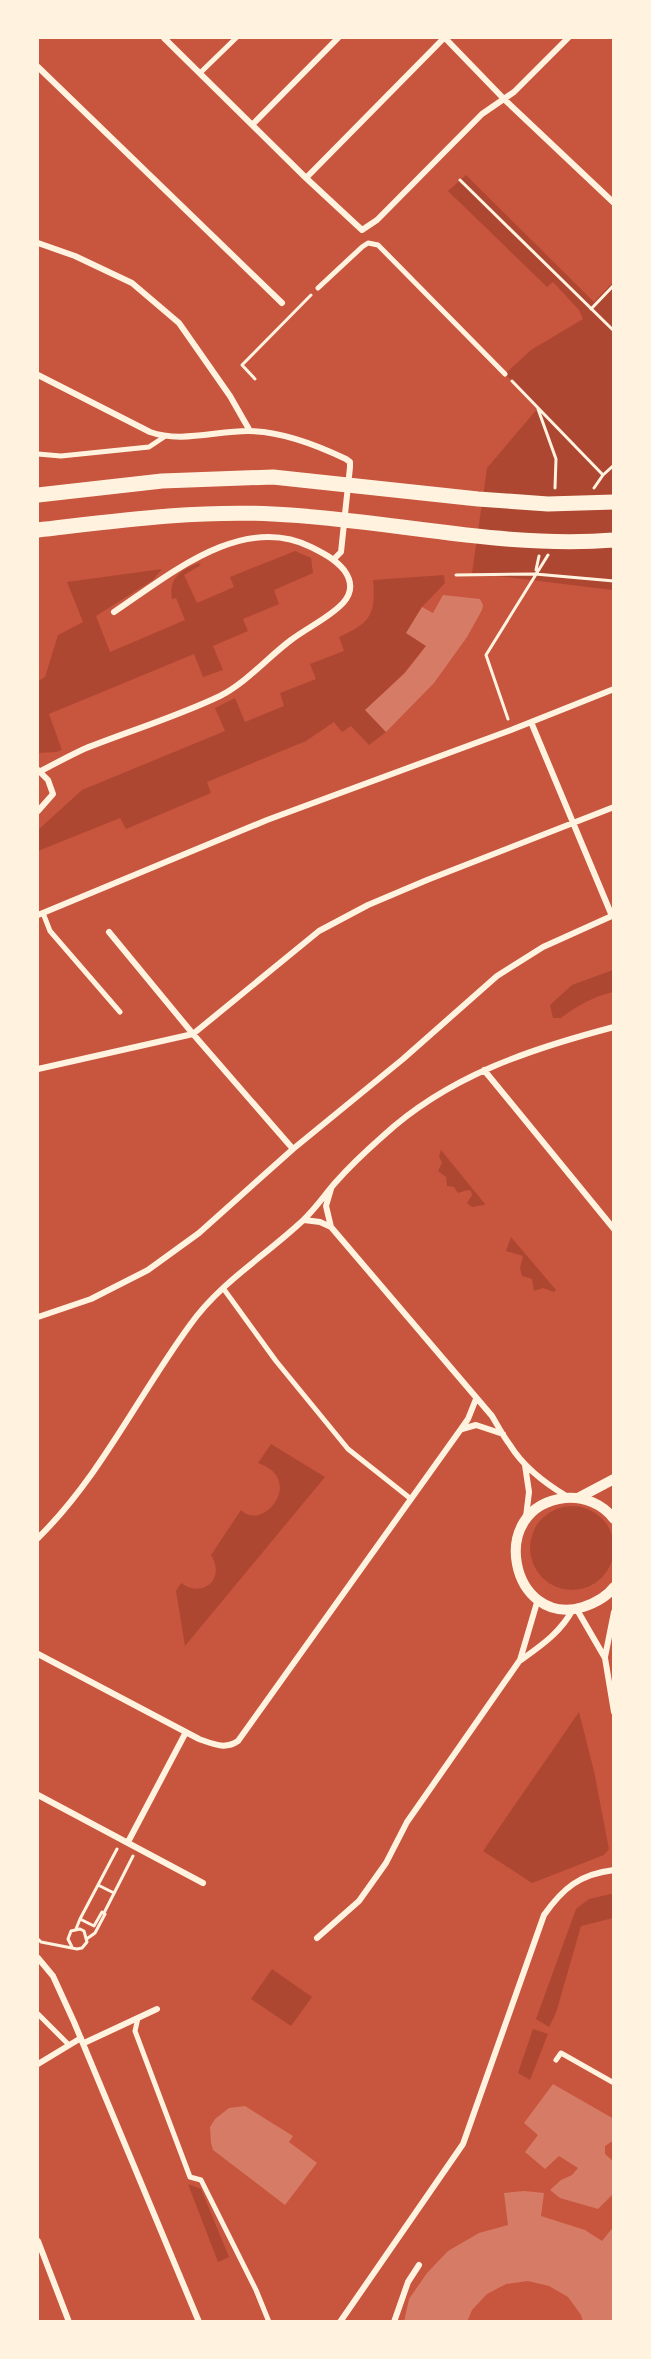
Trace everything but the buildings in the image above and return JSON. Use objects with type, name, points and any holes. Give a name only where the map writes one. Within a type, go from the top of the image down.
[{"type":"highway","points":[[38,495],[162,481],[273,477],[489,500],[548,504],[614,502]]},
{"type":"highway","points":[[38,530],[162,516],[274,514],[485,537],[548,541],[614,540]]},
{"type":"street","points":[[164,38],[362,230],[370,226],[483,114],[525,82],[568,38]]},
{"type":"street","points":[[200,73],[236,38]]},
{"type":"street","points":[[252,124],[338,38]]},
{"type":"street","points":[[306,178],[445,38],[504,99],[614,202]]},
{"type":"street","points":[[38,67],[282,303]]},
{"type":"street","points":[[38,243],[75,256],[132,284],[179,323],[230,396],[250,431]]},
{"type":"street","points":[[318,288],[362,247],[368,243],[378,245],[505,374]]},
{"type":"street","points":[[38,375],[164,437],[250,431],[304,440],[346,459],[350,462],[341,552],[333,560]]},
{"type":"street","points":[[38,454],[61,456],[149,447],[164,437]]},
{"type":"street","points":[[38,811],[53,794],[48,780],[38,771],[81,750],[221,695],[244,681],[291,640],[344,602],[351,591],[351,584],[349,577],[327,555],[294,540],[255,537],[188,561],[114,612]]},
{"type":"street","points":[[120,1012],[50,931],[40,914],[267,820],[614,689]]},
{"type":"street","points":[[38,1317],[91,1299],[148,1270],[199,1233],[293,1149],[403,1059],[496,976],[543,947],[613,916],[531,722]]},
{"type":"street","points":[[38,1069],[193,1034],[320,931],[368,905],[614,807]]},
{"type":"street","points":[[109,932],[193,1034],[293,1149]]},
{"type":"street","points":[[38,1538],[84,1486],[164,1362],[206,1305],[304,1220],[378,1140],[420,1105],[484,1070],[510,1058],[614,1027]]},
{"type":"street","points":[[484,1070],[614,1229]]},
{"type":"street","points":[[331,1189],[326,1206],[331,1227]]},
{"type":"street","points":[[304,1220],[320,1222],[331,1227],[476,1399],[525,1464],[545,1482],[573,1497],[595,1503],[614,1519]]},
{"type":"street","points":[[223,1288],[276,1361],[348,1449],[411,1499]]},
{"type":"street","points":[[38,1654],[186,1732],[220,1746],[232,1745],[238,1741],[461,1429],[476,1399]]},
{"type":"street","points":[[461,1429],[476,1425],[504,1435]]},
{"type":"street","points":[[525,1464],[529,1492],[525,1520],[517,1536],[514,1553],[517,1571],[525,1587],[549,1605],[575,1609],[598,1601],[614,1587]]},
{"type":"street","points":[[525,1520],[544,1504],[573,1497],[614,1479]]},
{"type":"street","points":[[317,1938],[359,1901],[386,1863],[407,1822],[520,1660],[538,1599]]},
{"type":"street","points":[[575,1609],[604,1658],[614,1712]]},
{"type":"street","points":[[520,1660],[550,1639],[565,1624],[575,1609]]},
{"type":"street","points":[[604,1658],[614,1612]]},
{"type":"street","points":[[128,1842],[186,1732]]},
{"type":"street","points":[[38,1795],[203,1884]]},
{"type":"street","points":[[340,2322],[346,2318],[463,2145],[544,1915],[565,1887],[584,1877],[614,1870]]},
{"type":"street","points":[[38,1958],[53,1976],[82,2040],[199,2322]]},
{"type":"street","points":[[38,2064],[69,2045],[138,2018],[157,2008]]},
{"type":"street","points":[[38,2014],[69,2045]]},
{"type":"street","points":[[138,2018],[135,2031],[190,2177],[201,2180],[256,2290],[269,2322]]},
{"type":"street","points":[[556,2060],[561,2054],[614,2084]]},
{"type":"street","points":[[38,2241],[69,2322]]},
{"type":"street","points":[[394,2322],[408,2282],[419,2265]]},
{"type":"path","points":[[460,180],[614,331]]},
{"type":"path","points":[[591,309],[614,285]]},
{"type":"path","points":[[255,379],[242,365],[318,288]]},
{"type":"path","points":[[505,374],[603,475]]},
{"type":"path","points":[[591,493],[603,475],[614,465]]},
{"type":"path","points":[[512,729],[486,655],[554,547]]},
{"type":"path","points":[[456,575],[535,574],[614,581]]},
{"type":"path","points":[[76,1929],[118,1849]]},
{"type":"path","points":[[38,1939],[41,1942],[72,1947],[82,1948],[86,1945],[88,1938],[95,1933],[133,1856]]},
{"type":"path","points":[[98,1885],[114,1893]]},
{"type":"path","points":[[80,1919],[94,1926],[102,1912],[104,1913]]},
{"type":"path","points":[[72,1947],[68,1939],[71,1931],[76,1929],[84,1931],[88,1938]]},
{"type":"shaded area","points":[[466,175],[594,302],[613,282],[613,590],[472,573],[487,468],[538,408],[505,374],[531,350],[583,319],[579,310],[553,282],[547,287],[448,191]]},
{"type":"shaded area","points":[[295,551],[311,558],[313,573],[274,590],[279,604],[243,619],[248,631],[213,646],[223,670],[203,677],[194,654],[49,714],[62,750],[38,753],[38,681],[45,677],[58,635],[83,622],[67,582],[162,569],[153,580],[96,616],[110,652],[185,620],[176,598],[172,599],[171,592],[174,580],[187,568],[199,563],[201,565],[184,575],[197,603],[234,587],[230,577]]},
{"type":"shaded area","points":[[444,575],[445,583],[422,607],[407,632],[426,646],[404,673],[366,710],[386,732],[369,745],[351,726],[342,732],[334,722],[306,741],[207,782],[211,793],[126,829],[120,818],[38,851],[38,830],[82,790],[225,731],[215,708],[235,698],[245,722],[284,706],[280,693],[316,679],[310,664],[344,651],[339,637],[365,622],[372,609],[373,580]]},
{"type":"shaded area","points":[[613,970],[613,992],[586,1002],[561,1018],[553,1018],[550,1005],[572,985]]},
{"type":"shaded area","points":[[441,1150],[484,1205],[472,1207],[467,1203],[472,1195],[471,1191],[458,1193],[454,1187],[447,1186],[446,1177],[438,1171],[442,1163],[439,1156]]},
{"type":"shaded area","points":[[511,1237],[556,1290],[554,1292],[543,1288],[534,1291],[532,1279],[522,1276],[520,1268],[523,1256],[506,1251]]},
{"type":"shaded area","points":[[271,1444],[325,1477],[185,1646],[176,1591],[181,1583],[197,1589],[210,1584],[216,1572],[211,1555],[241,1510],[250,1515],[260,1515],[276,1501],[280,1491],[279,1480],[272,1471],[258,1463]]},
{"type":"shaded area","points":[[572,1506],[588,1509],[602,1518],[611,1532],[614,1548],[611,1564],[602,1578],[588,1587],[572,1590],[556,1587],[542,1578],[533,1564],[530,1548],[533,1532],[542,1518],[556,1509]]},
{"type":"shaded area","points":[[579,1712],[594,1771],[609,1849],[604,1855],[532,1883],[483,1851]]},
{"type":"shaded area","points":[[613,1895],[613,1918],[581,1926],[556,2013],[549,2027],[536,2019],[576,1909],[589,1899]]},
{"type":"shaded area","points":[[272,1969],[312,1997],[291,2026],[251,1999]]},
{"type":"shaded area","points":[[533,2029],[548,2034],[530,2080],[518,2073]]},
{"type":"shaded area","points":[[188,2184],[201,2189],[229,2257],[218,2262]]}]
